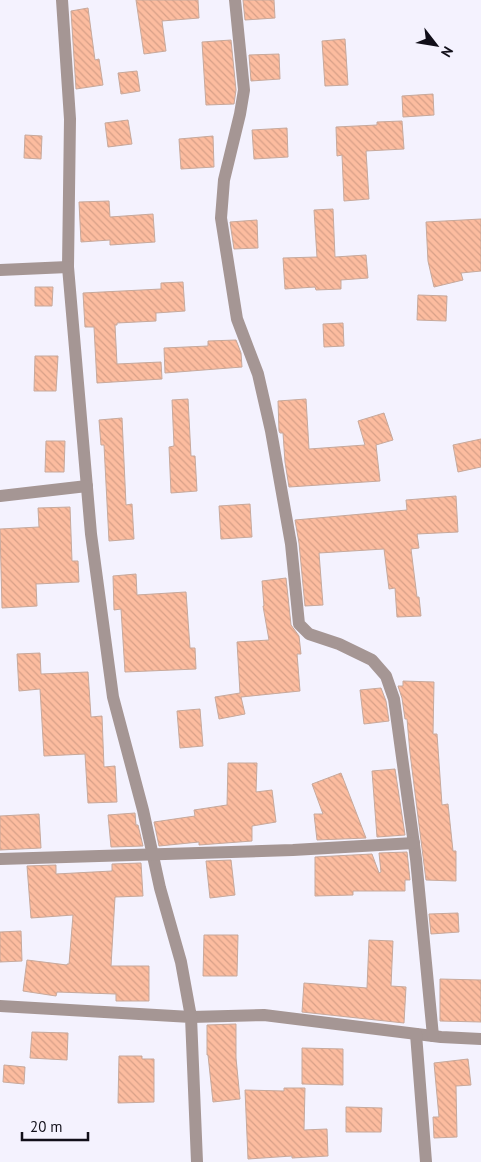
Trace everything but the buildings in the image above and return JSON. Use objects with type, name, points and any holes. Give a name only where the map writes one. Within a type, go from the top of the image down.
[{"type":"street","points":[[62,0],[70,119],[68,267],[91,534],[114,697],[143,810],[152,855],[181,962],[191,1016],[197,1162]]},
{"type":"street","points":[[235,0],[244,90],[224,180],[221,218],[236,318],[258,374],[271,431],[291,544],[299,624],[309,634],[340,644],[372,660],[386,676],[394,700],[414,843],[433,1036]]},
{"type":"street","points":[[0,270],[68,267]]},
{"type":"street","points":[[0,496],[87,486]]},
{"type":"street","points":[[0,859],[293,850],[414,843]]},
{"type":"street","points":[[0,1006],[191,1016],[264,1015],[433,1036],[481,1039]]},
{"type":"street","points":[[416,1034],[426,1162]]}]
